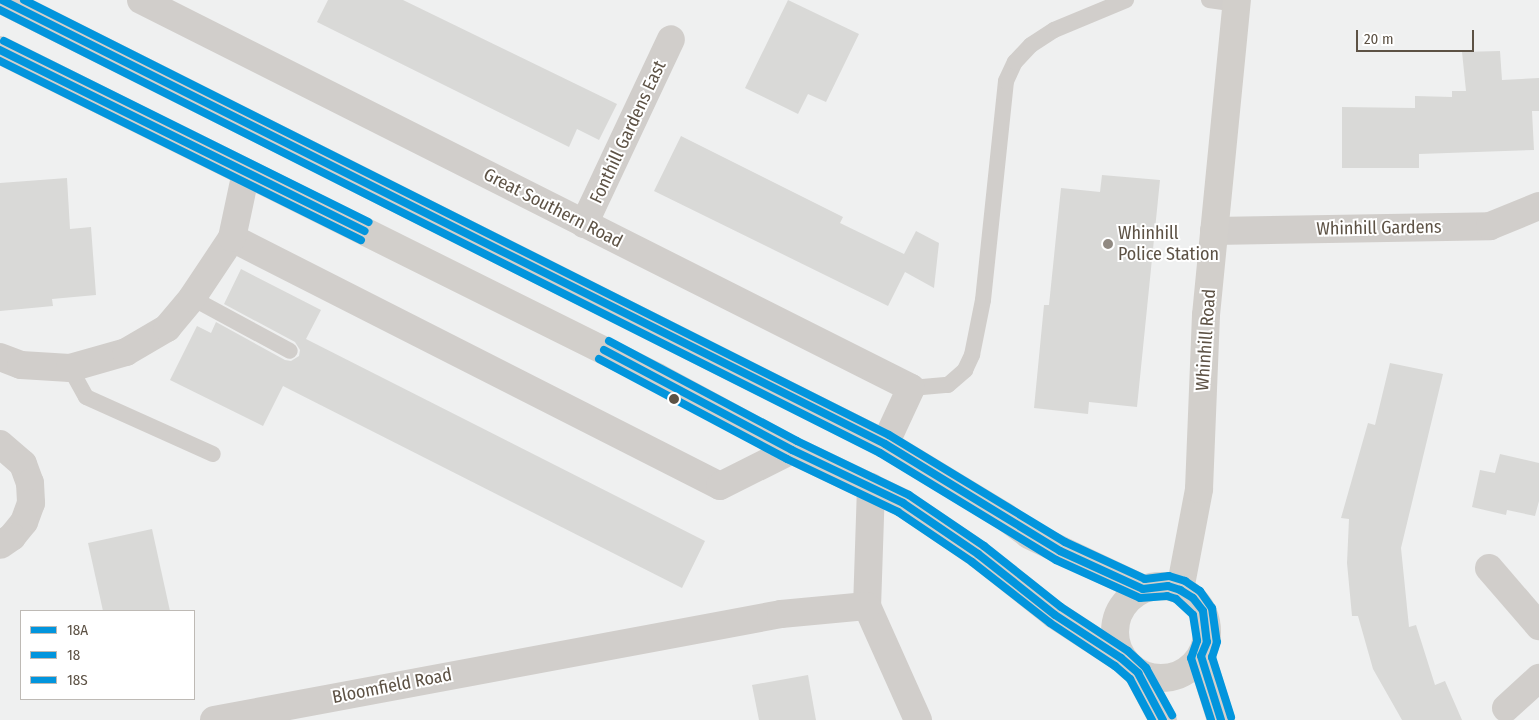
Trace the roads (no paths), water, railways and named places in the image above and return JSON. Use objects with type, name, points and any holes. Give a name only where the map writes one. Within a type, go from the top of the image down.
[{"type":"main road","points":[[2,0],[886,444],[1004,516],[1029,535],[1143,589]]},
{"type":"main road","name":"Whinhill Road","points":[[1180,590],[1199,489],[1203,365],[1214,231],[1237,2]]},
{"type":"main road","points":[[0,50],[657,377],[792,450],[903,502],[1055,615],[1130,666],[1166,679],[1192,667],[1201,656],[1206,642],[1203,611],[1193,598],[1180,590],[1168,586],[1143,589],[1129,598],[1119,611],[1114,626],[1115,643],[1130,666],[1163,720]]},
{"type":"main road","points":[[1201,656],[1221,720]]},
{"type":"street","name":"Great Southern Road","points":[[141,0],[911,388]]},
{"type":"street","name":"Fonthill Gardens East","points":[[584,224],[671,39]]},
{"type":"street","points":[[0,357],[21,365],[70,368],[96,363],[144,344],[166,328],[192,298],[232,238],[246,172]]},
{"type":"street","name":"Whinhill Gardens","points":[[1214,231],[1490,226],[1539,206]]},
{"type":"street","points":[[232,238],[720,486],[792,450]]},
{"type":"street","points":[[886,444],[911,388]]},
{"type":"street","points":[[0,444],[10,450],[23,464],[30,483],[31,503],[24,522],[12,537],[0,545]]},
{"type":"street","points":[[871,487],[867,606],[918,720]]},
{"type":"street","points":[[1489,568],[1539,626]]},
{"type":"street","name":"Bloomfield Road","points":[[214,720],[773,615],[867,606]]},
{"type":"street","points":[[1506,708],[1539,678]]},
{"type":"lane","points":[[911,388],[948,385],[965,370],[972,355],[983,300],[1006,81],[1015,62],[1032,45],[1054,30],[1126,0]]},
{"type":"lane","points":[[1209,0],[1237,2]]},
{"type":"lane","points":[[192,298],[290,351]]},
{"type":"lane","points":[[70,368],[86,397],[212,454]]},
{"type":"place","name":"Whinhill Police Station","points":[[1108,244]]}]
